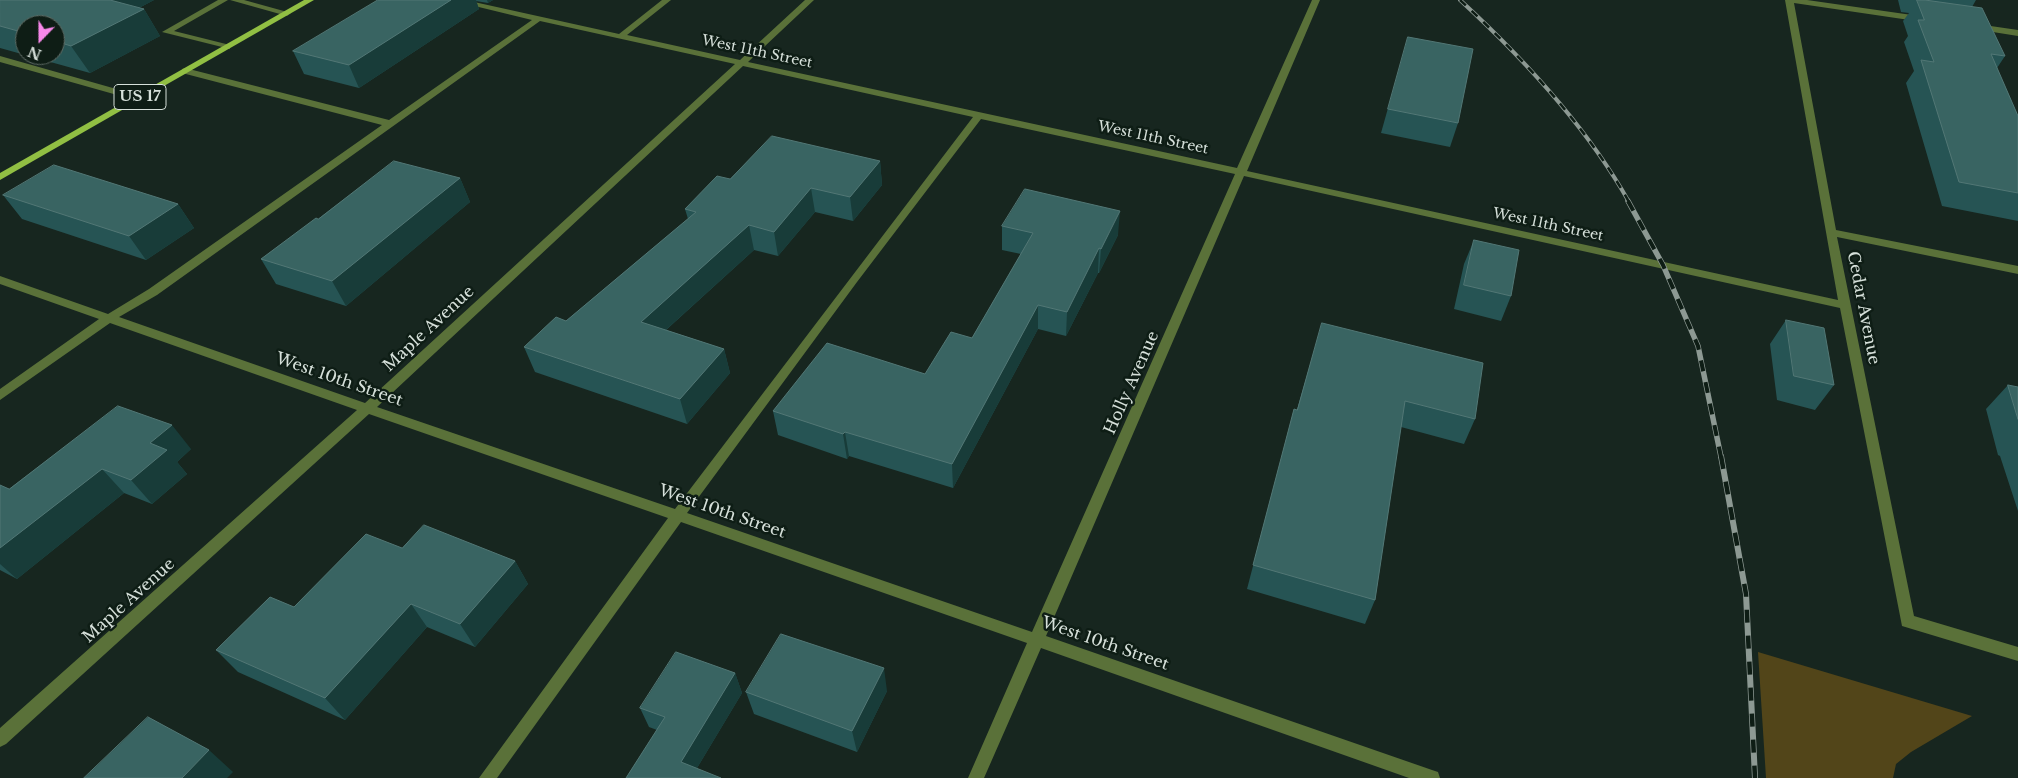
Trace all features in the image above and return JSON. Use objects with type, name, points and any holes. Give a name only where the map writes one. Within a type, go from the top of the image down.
[{"type":"main road","name":"US 17","points":[[0,178],[310,0]]},
{"type":"street","points":[[224,0],[166,32],[227,47]]},
{"type":"street","points":[[234,0],[287,13]]},
{"type":"street","name":"West 11th Street","points":[[454,0],[1845,305]]},
{"type":"street","points":[[620,37],[667,0]]},
{"type":"street","name":"Maple Avenue","points":[[0,739],[366,409],[810,0]]},
{"type":"street","name":"Holly Avenue","points":[[976,778],[1316,0]]},
{"type":"street","points":[[1789,0],[1932,21]]},
{"type":"street","name":"Cedar Avenue","points":[[1789,0],[1831,232],[1907,621],[2018,654]]},
{"type":"street","points":[[0,395],[108,318],[153,292],[538,19]]},
{"type":"street","points":[[1970,26],[2018,33]]},
{"type":"street","points":[[0,59],[138,98]]},
{"type":"street","points":[[185,71],[391,124]]},
{"type":"street","points":[[487,778],[677,515],[848,284],[978,116]]},
{"type":"street","points":[[1831,232],[2018,270]]},
{"type":"street","name":"West 10th Street","points":[[0,280],[366,409],[1037,638],[1432,778]]},
{"type":"shaded area","points":[[1758,652],[1972,716],[1911,752],[1896,764],[1893,778],[1766,778]]},
{"type":"building","points":[[0,0],[110,0],[144,9],[71,46],[65,44],[65,15],[15,15],[15,30],[0,26]]},
{"type":"building","points":[[378,0],[451,0],[349,65],[293,51]]},
{"type":"building","points":[[1917,0],[1982,8],[2005,56],[1991,54],[2018,116],[2018,193],[1959,182],[1921,60],[1934,62],[1918,20],[1924,20]]},
{"type":"building","points":[[1408,37],[1473,49],[1458,123],[1388,109]]},
{"type":"building","points":[[772,136],[880,161],[850,197],[811,188],[774,232],[749,225],[641,322],[724,349],[680,399],[524,347],[556,317],[566,321],[696,212],[685,209],[717,176],[730,179]]},
{"type":"building","points":[[394,161],[460,178],[332,281],[261,259],[316,218],[318,219]]},
{"type":"building","points":[[54,165],[178,204],[129,236],[3,195]]},
{"type":"building","points":[[1025,189],[1120,211],[1067,312],[1038,305],[952,464],[845,432],[843,434],[773,411],[827,343],[925,374],[951,332],[972,338],[1033,233],[1002,226]]},
{"type":"building","points":[[1474,240],[1519,250],[1511,296],[1464,285]]},
{"type":"building","points":[[1786,320],[1824,328],[1834,385],[1794,376]]},
{"type":"building","points":[[1322,323],[1483,363],[1475,419],[1405,401],[1375,600],[1253,565],[1294,409],[1297,410]]},
{"type":"building","points":[[2008,385],[2018,387],[2018,419]]},
{"type":"building","points":[[118,406],[172,425],[150,443],[167,450],[131,480],[102,469],[0,548],[0,485],[9,489]]},
{"type":"building","points":[[424,525],[515,561],[460,624],[411,604],[325,698],[216,650],[270,597],[294,607],[366,534],[402,548]]},
{"type":"building","points":[[781,634],[884,668],[852,731],[746,692]]},
{"type":"building","points":[[676,652],[735,673],[681,762],[721,778],[626,778],[665,717],[640,708]]},
{"type":"building","points":[[148,717],[209,750],[182,778],[84,778]]},
{"type":"railway","points":[[1460,0],[1507,45],[1574,120],[1594,147],[1629,202]]},
{"type":"railway","points":[[1628,201],[1663,265],[1698,346],[1721,457]]},
{"type":"railway","points":[[1721,456],[1746,594],[1755,778]]}]
